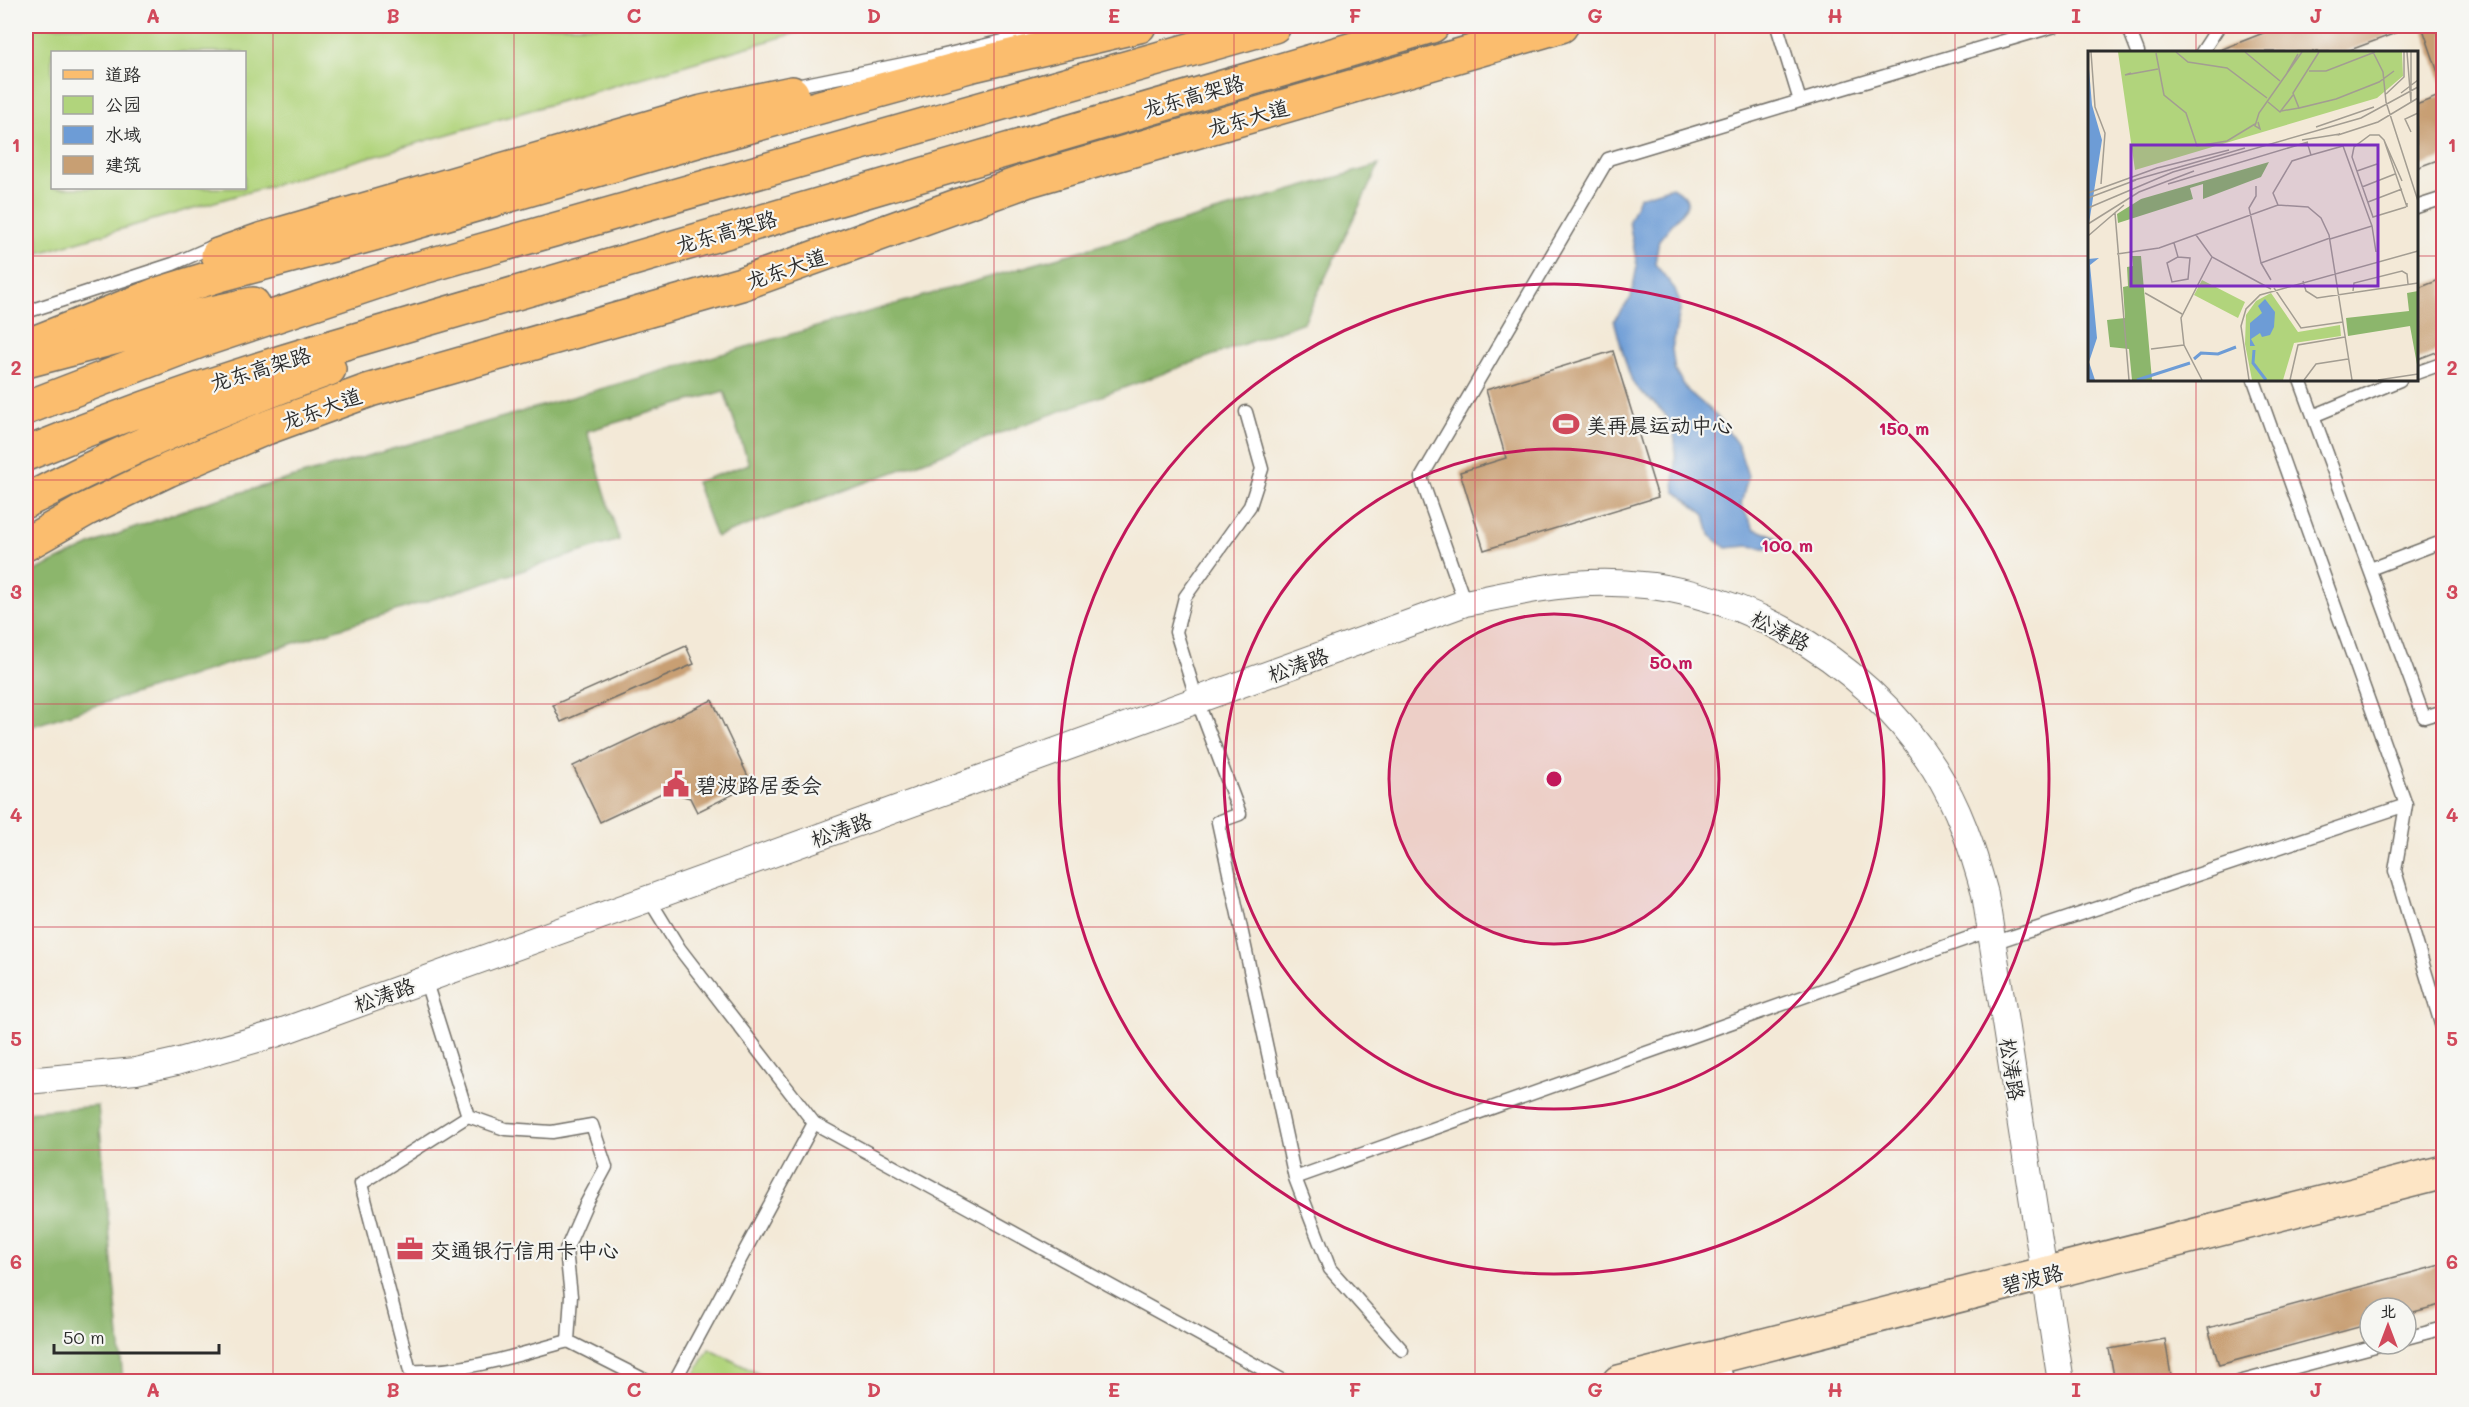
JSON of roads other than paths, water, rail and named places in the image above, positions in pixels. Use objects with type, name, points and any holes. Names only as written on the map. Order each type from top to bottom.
[{"type":"main road","points":[[26,346],[155,295],[223,274],[479,205],[711,136],[969,66],[1139,26]]},
{"type":"main road","name":"龙东高架路","points":[[26,408],[200,341],[417,269],[1274,26]]},
{"type":"main road","name":"龙东高架路","points":[[26,454],[114,418],[215,382],[631,258],[1432,26]]},
{"type":"main road","name":"龙东大道","points":[[26,544],[87,509],[168,470],[266,428],[370,390],[741,284],[1026,181],[1561,26]]},
{"type":"main road","points":[[26,325],[157,281],[263,239],[702,112],[790,93],[969,66]]},
{"type":"main road","points":[[26,501],[152,439],[253,396],[631,258]]},
{"type":"main road","points":[[26,360],[193,317],[417,269]]},
{"type":"street","name":"松涛路","points":[[26,1082],[136,1071],[177,1062],[275,1034],[1465,603],[1528,590],[1591,583],[1651,586],[1709,598],[1769,621],[1819,650],[1862,684],[1902,725],[1934,768],[1956,809],[1973,850],[1992,936],[2061,1382]]},
{"type":"street","name":"碧波路","points":[[1619,1382],[1725,1369],[2045,1275],[2444,1172]]},
{"type":"lane","points":[[284,219],[700,105],[928,59],[1065,26]]},
{"type":"lane","points":[[1777,26],[1800,101]]},
{"type":"lane","points":[[1465,603],[1421,478],[1608,159],[2055,26]]},
{"type":"lane","points":[[2128,26],[2138,51]]},
{"type":"lane","points":[[2203,51],[2220,26]]},
{"type":"lane","points":[[2418,206],[2444,198]]},
{"type":"lane","points":[[26,312],[173,264],[261,226]]},
{"type":"lane","points":[[2418,372],[2444,363]]},
{"type":"lane","points":[[2254,381],[2406,805],[2395,871],[2444,1034]]},
{"type":"lane","points":[[2300,381],[2424,717],[2444,711]]},
{"type":"lane","points":[[2313,416],[2398,381]]},
{"type":"lane","points":[[1246,412],[1262,469],[1250,506],[1185,597],[1176,632],[1197,700],[1240,814],[1218,822],[1295,1178],[1330,1269],[1402,1350]]},
{"type":"lane","points":[[2370,569],[2444,541]]},
{"type":"lane","points":[[1295,1178],[1992,936],[2406,805]]},
{"type":"lane","points":[[649,899],[679,948],[814,1123],[1286,1382]]},
{"type":"lane","points":[[425,979],[468,1116]]},
{"type":"lane","points":[[468,1116],[362,1184],[410,1371],[436,1372],[522,1354],[568,1341],[648,1382]]},
{"type":"lane","points":[[468,1116],[505,1129],[552,1132],[592,1125],[606,1167],[586,1204],[566,1250],[571,1296],[568,1341]]},
{"type":"lane","points":[[674,1382],[814,1123]]},
{"type":"lane","points":[[2418,1335],[2444,1328]]},
{"type":"lane","points":[[2239,1382],[2358,1351]]},
{"type":"water","points":[[1672,187],[1683,194],[1688,201],[1687,206],[1659,240],[1655,264],[1675,289],[1681,306],[1672,349],[1675,371],[1688,391],[1715,414],[1738,445],[1748,476],[1741,505],[1754,529],[1772,535],[1782,543],[1771,549],[1748,546],[1726,548],[1710,535],[1705,515],[1675,491],[1675,438],[1670,423],[1662,411],[1635,386],[1623,355],[1614,320],[1631,298],[1637,266],[1629,221],[1639,197]]},
{"type":"place","name":"美再晨运动中心","points":[[1566,424]]},
{"type":"place","name":"碧波路居委会","points":[[676,784]]},
{"type":"place","name":"交通银行信用卡中心","points":[[410,1249]]}]
